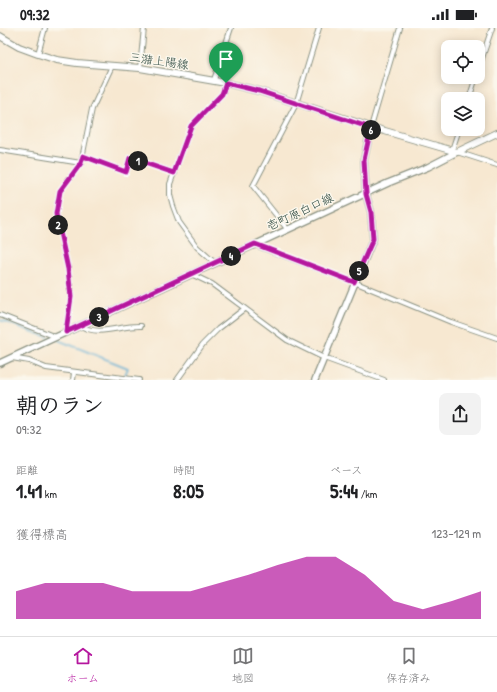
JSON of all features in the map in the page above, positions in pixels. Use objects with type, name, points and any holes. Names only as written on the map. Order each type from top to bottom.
[{"type":"main road","name":"三潴上陽線","points":[[0,36],[19,47],[38,54],[77,63],[140,68],[214,80],[259,91],[371,128],[455,151]]},
{"type":"main road","points":[[315,380],[354,282],[373,239],[371,212],[366,194],[364,160],[371,128]]},
{"type":"main road","points":[[455,151],[497,133]]},
{"type":"main road","name":"壱町原白口線","points":[[1,362],[255,244],[428,167],[455,151]]},
{"type":"street","points":[[38,54],[45,28]]},
{"type":"street","points":[[140,68],[144,28]]},
{"type":"street","points":[[214,80],[231,28]]},
{"type":"street","points":[[288,230],[253,186],[296,104],[319,28]]},
{"type":"street","points":[[371,128],[400,28]]},
{"type":"street","points":[[485,49],[492,28]]},
{"type":"street","points":[[66,332],[71,297],[68,269],[56,214],[60,191],[81,163],[92,109],[112,66]]},
{"type":"street","points":[[215,263],[197,247],[179,222],[170,195],[170,184],[191,126],[222,94],[226,83]]},
{"type":"street","points":[[458,136],[455,151],[497,165]]},
{"type":"street","points":[[0,150],[81,163]]},
{"type":"street","points":[[83,156],[126,172],[130,158],[174,173]]},
{"type":"street","points":[[255,244],[354,282],[451,322],[497,338]]},
{"type":"street","points":[[191,274],[212,284],[287,340],[324,358],[384,380]]},
{"type":"street","points":[[178,380],[203,344],[218,329],[244,309]]},
{"type":"street","points":[[0,315],[56,337]]},
{"type":"street","points":[[81,326],[88,330],[112,330],[131,326],[141,326]]},
{"type":"street","points":[[12,358],[28,361],[46,368],[139,380]]},
{"type":"street","points":[[73,380],[74,372]]},
{"type":"waterway","points":[[0,320],[50,338]]},
{"type":"waterway","points":[[58,340],[128,368],[125,375]]},
{"type":"route","points":[[226,83],[259,91],[371,128],[364,160],[366,194],[371,212],[373,239],[354,282],[255,244],[66,332],[71,297],[68,269],[56,214],[60,191],[64,184],[81,163],[83,156],[126,172],[130,158],[174,173],[191,126],[199,116],[222,94],[226,83]]}]
